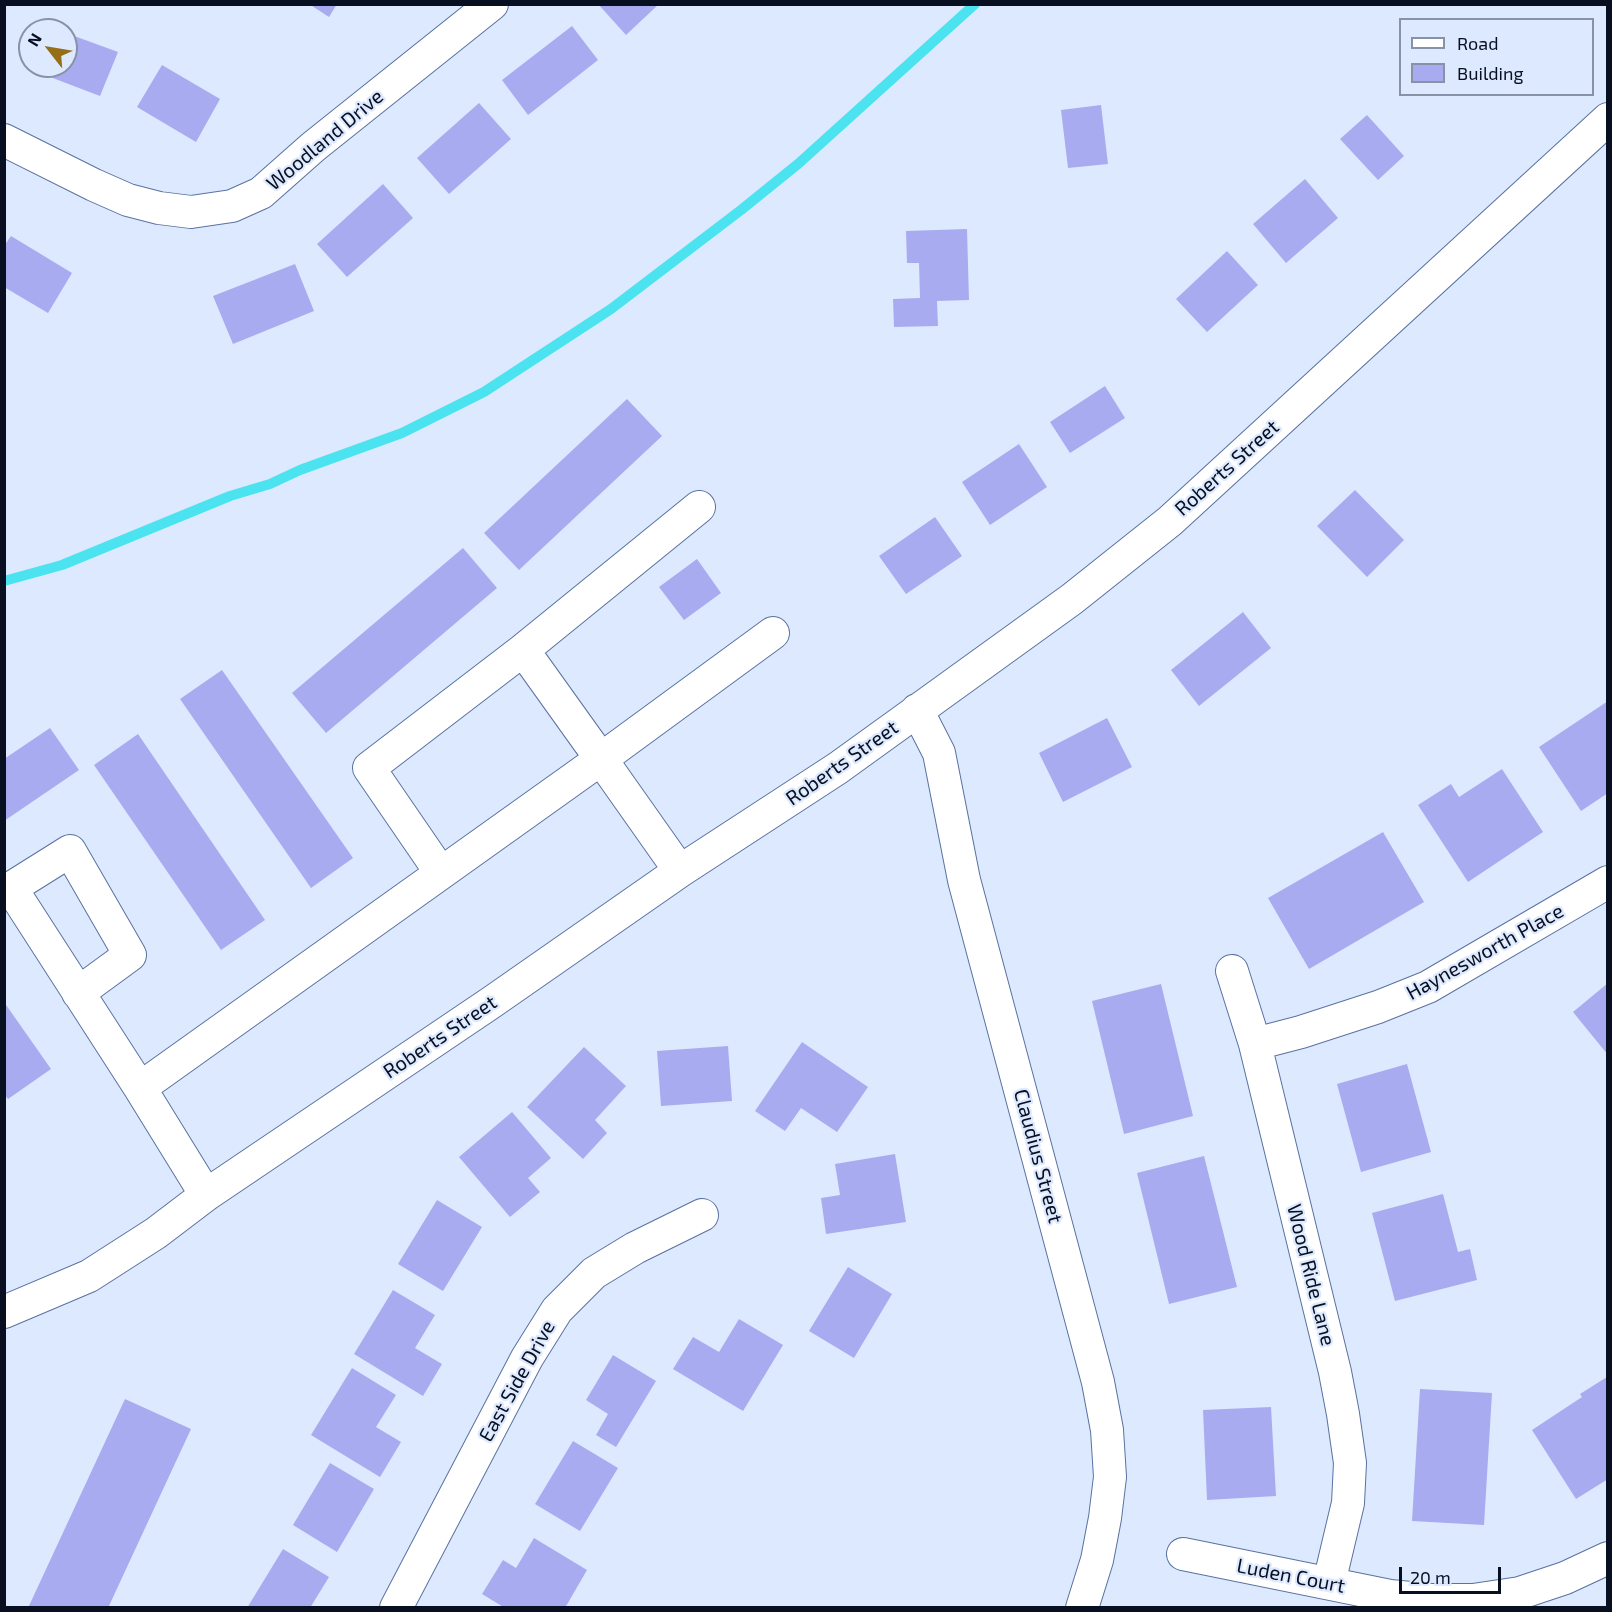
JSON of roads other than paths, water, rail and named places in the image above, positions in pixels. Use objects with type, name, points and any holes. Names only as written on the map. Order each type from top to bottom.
[{"type":"street","name":"Woodland Drive","points":[[4,140],[94,186],[128,200],[159,208],[191,212],[232,206],[261,193],[312,147],[492,4]]},
{"type":"street","name":"Roberts Street","points":[[4,1312],[89,1276],[156,1233],[206,1195],[680,872],[838,768],[1072,599],[1170,521],[1608,119]]},
{"type":"street","points":[[441,873],[369,768],[523,650],[699,507]]},
{"type":"street","points":[[140,1088],[601,759],[773,633]]},
{"type":"street","points":[[523,650],[680,872]]},
{"type":"street","name":"Claudius Street","points":[[917,711],[939,753],[964,880],[1098,1382],[1107,1430],[1110,1477],[1105,1518],[1097,1560],[1082,1608]]},
{"type":"street","name":"Haynesworth Place","points":[[1255,1044],[1378,1007],[1428,987],[1608,882]]},
{"type":"street","name":"Wood Ride Lane","points":[[1232,971],[1255,1044],[1335,1372],[1343,1414],[1350,1462],[1348,1503],[1329,1583]]},
{"type":"street","points":[[78,993],[206,1195]]},
{"type":"street","name":"East Side Drive","points":[[396,1608],[522,1369],[557,1310],[594,1273],[635,1248],[702,1215]]},
{"type":"street","name":"Luden Court","points":[[1184,1554],[1390,1596],[1431,1600],[1473,1600],[1520,1593],[1565,1578],[1608,1558]]},
{"type":"waterway","points":[[4,581],[62,565],[230,496],[270,484],[300,470],[402,433],[484,392],[611,309],[741,210],[798,164],[975,4]]}]
